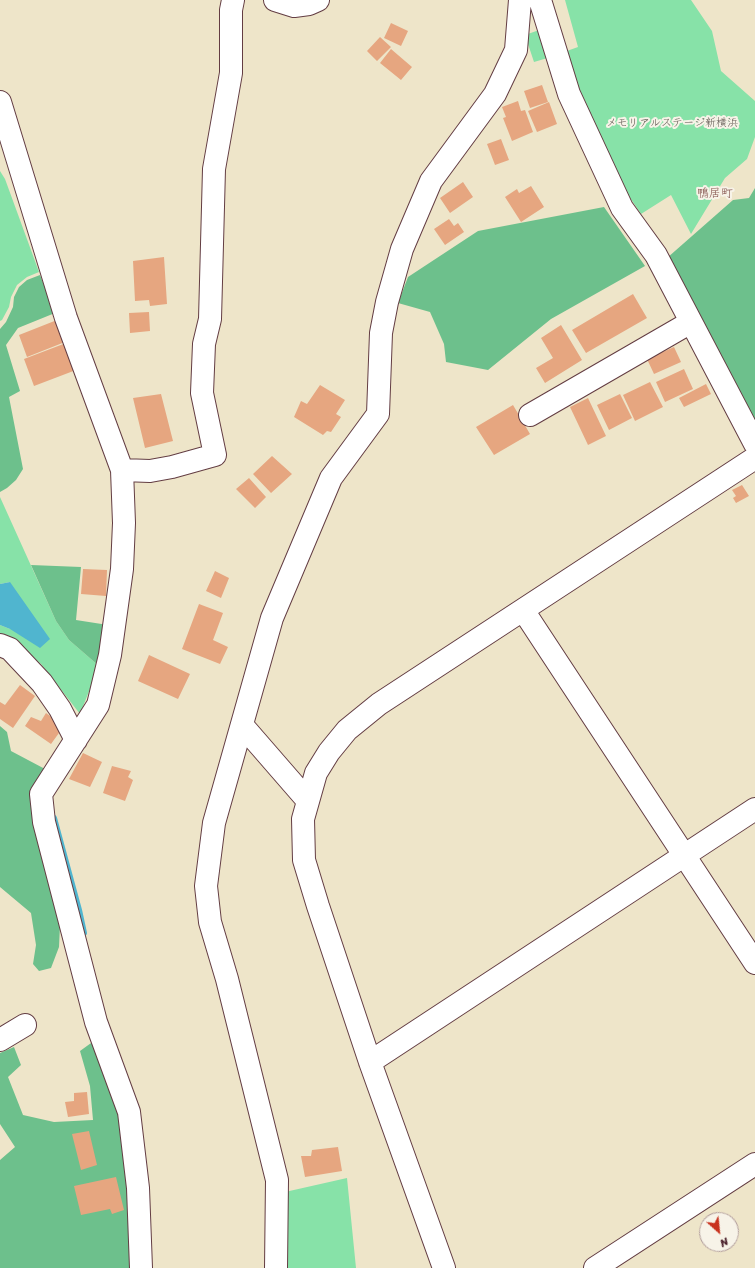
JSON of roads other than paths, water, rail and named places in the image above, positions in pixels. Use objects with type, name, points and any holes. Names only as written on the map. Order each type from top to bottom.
[{"type":"street","points":[[122,470],[150,471],[172,467],[215,455],[202,393],[204,344],[210,319],[214,169],[231,73],[231,10],[233,0]]},
{"type":"street","points":[[275,0],[294,6],[309,4],[318,0]]},
{"type":"street","points":[[276,1268],[277,1180],[227,979],[210,922],[206,886],[214,823],[272,618],[331,478],[378,414],[381,333],[387,302],[402,249],[431,181],[495,94],[516,50],[520,0]]},
{"type":"street","points":[[540,0],[569,94],[589,140],[622,208],[656,255],[755,444]]},
{"type":"street","points":[[0,102],[66,318],[122,470],[124,523],[122,569],[110,655],[98,705],[41,794],[44,822],[96,1022],[129,1112],[138,1188],[141,1268]]},
{"type":"street","points":[[530,415],[691,322]]},
{"type":"street","points":[[444,1268],[370,1062],[304,860],[303,819],[316,773],[329,752],[347,730],[379,704],[755,458]]},
{"type":"street","points":[[523,610],[755,962]]},
{"type":"street","points":[[0,645],[10,649],[42,684],[60,709],[76,740]]},
{"type":"street","points":[[242,725],[308,801]]},
{"type":"street","points":[[370,1062],[755,809]]},
{"type":"street","points":[[0,1040],[25,1025]]},
{"type":"street","points":[[594,1268],[755,1164]]},
{"type":"water","points":[[10,582],[50,639],[40,648],[10,629],[0,625],[0,584]]},
{"type":"waterway","points":[[54,818],[84,933]]},
{"type":"district","name":"鴨居町","points":[[715,194]]},
{"type":"park label","name":"メモリアルステージ新横浜","points":[[672,123]]}]
